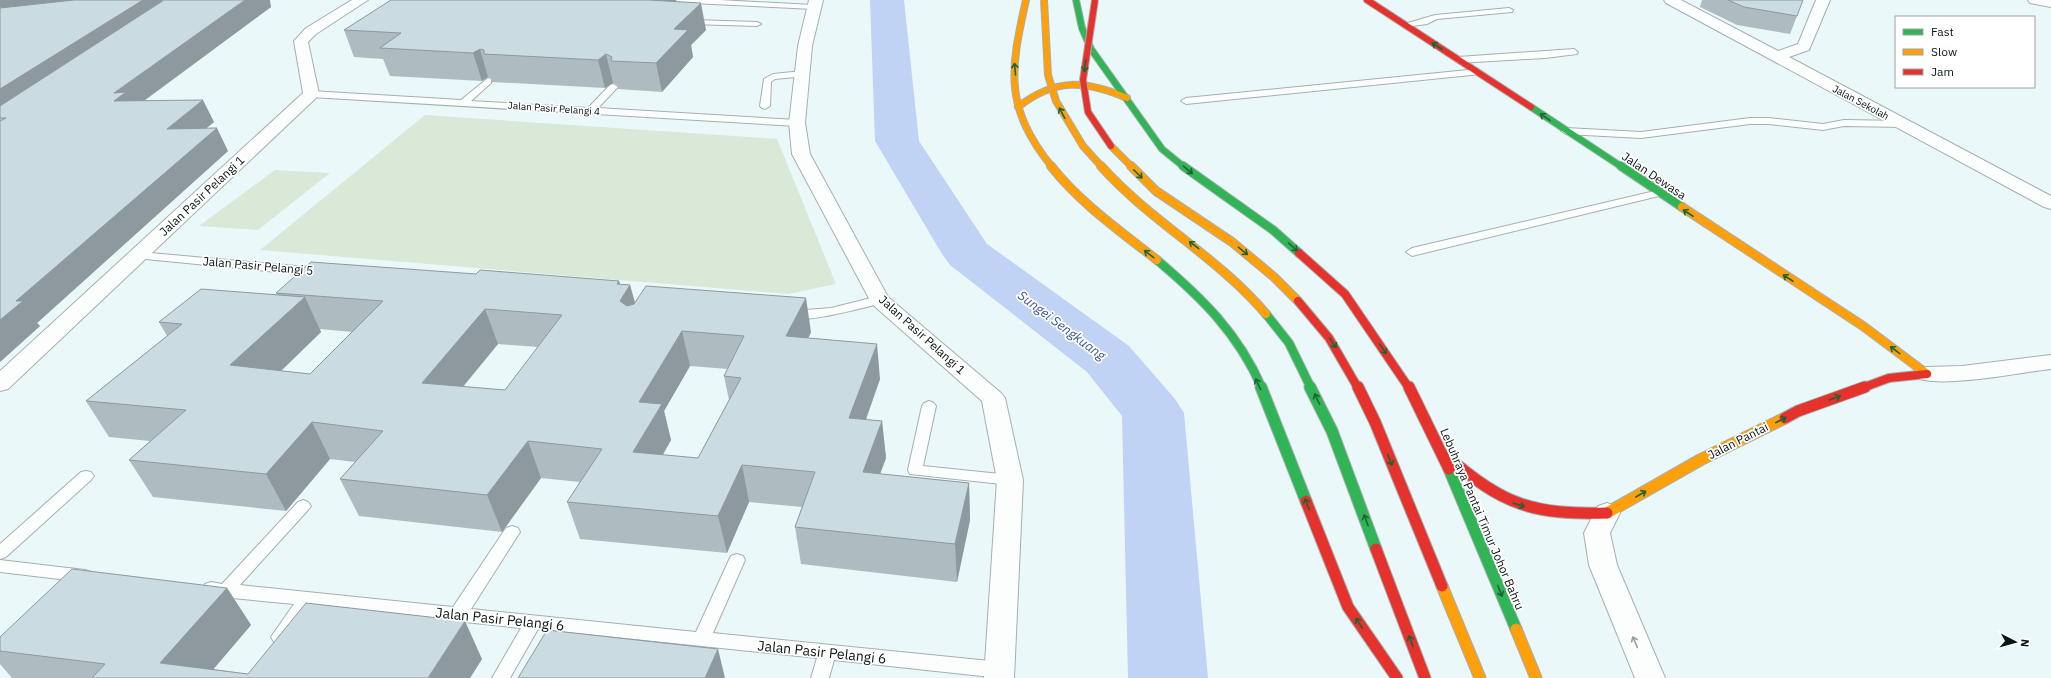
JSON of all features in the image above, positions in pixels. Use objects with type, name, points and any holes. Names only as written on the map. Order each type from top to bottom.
[{"type":"main road","points":[[1026,0],[1014,59],[1018,107],[1032,137],[1053,169],[1097,213],[1183,281],[1224,323],[1246,357],[1262,390],[1348,607],[1397,678]]},
{"type":"main road","points":[[1044,0],[1048,75],[1056,102],[1083,146],[1136,202],[1219,264],[1255,300],[1289,343],[1332,431],[1425,678]]},
{"type":"main road","name":"Lebuhraya Pantai Timur Johor Bahru","points":[[1076,0],[1082,28],[1091,49],[1128,98],[1141,121],[1162,149],[1193,175],[1273,230],[1345,294],[1405,380],[1442,451],[1536,678]]},
{"type":"main road","points":[[1095,0],[1083,80],[1088,112],[1111,146],[1156,191],[1232,242],[1274,276],[1311,314],[1340,353],[1365,398],[1480,678]]},
{"type":"main road","name":"Jalan Dewasa","points":[[1367,0],[1478,72],[1658,193],[1863,326],[1927,374]]},
{"type":"main road","points":[[1018,107],[1034,93],[1048,88],[1066,85],[1102,88],[1128,98]]},
{"type":"main road","name":"Jalan Pantai","points":[[1607,513],[1700,460],[1798,411],[1889,378],[1927,374]]},
{"type":"main road","points":[[1442,451],[1492,494],[1521,506],[1582,515],[1607,513]]},
{"type":"street","points":[[311,94],[301,41],[311,31],[361,0]]},
{"type":"street","name":"Jalan Sekolah","points":[[1671,0],[2051,203]]},
{"type":"street","points":[[1776,57],[1804,47],[1823,0]]},
{"type":"street","points":[[2035,0],[2051,3]]},
{"type":"street","name":"Jalan Pasir Pelangi 1","points":[[814,4],[805,46],[797,123],[801,154],[879,300],[993,398],[1010,480],[999,674]]},
{"type":"street","name":"Jalan Pasir Pelangi 1","points":[[0,384],[311,94]]},
{"type":"street","name":"Jalan Pantai","points":[[1927,374],[1962,373],[2051,362]]},
{"type":"street","points":[[1607,513],[1597,533],[1603,565],[1650,678]]},
{"type":"lane","points":[[671,0],[814,4]]},
{"type":"lane","points":[[703,1],[686,18],[691,22],[757,24]]},
{"type":"lane","points":[[1405,25],[1424,22],[1435,17],[1509,10]]},
{"type":"lane","points":[[1458,60],[1542,56],[1574,52]]},
{"type":"lane","points":[[1186,101],[1478,72]]},
{"type":"lane","points":[[765,106],[767,81],[773,77],[803,74]]},
{"type":"lane","points":[[464,102],[488,81]]},
{"type":"lane","points":[[591,110],[613,86]]},
{"type":"lane","name":"Jalan Pasir Pelangi 4","points":[[311,94],[797,123]]},
{"type":"lane","points":[[1566,131],[1641,135],[1750,120],[1823,127],[1844,123],[1902,124]]},
{"type":"lane","points":[[1412,252],[1658,193]]},
{"type":"lane","name":"Jalan Pasir Pelangi 5","points":[[139,256],[331,273],[316,282]]},
{"type":"lane","points":[[782,314],[831,312],[879,300]]},
{"type":"lane","points":[[929,406],[915,470],[1010,480]]},
{"type":"lane","points":[[0,553],[86,476]]},
{"type":"lane","points":[[225,591],[303,506]]},
{"type":"lane","points":[[458,614],[512,532]]},
{"type":"lane","points":[[701,640],[737,560]]},
{"type":"lane","points":[[0,566],[92,576],[67,591]]},
{"type":"lane","name":"Jalan Pasir Pelangi 6","points":[[194,587],[307,600],[458,614],[827,653],[999,674]]},
{"type":"lane","points":[[271,648],[307,600]]},
{"type":"lane","points":[[501,678],[533,622]]},
{"type":"lane","points":[[820,678],[827,653]]},
{"type":"green space","points":[[425,115],[777,139],[836,284],[789,294],[260,250]]},
{"type":"green space","points":[[275,170],[330,173],[258,230],[199,226]]},
{"type":"building","points":[[74,0],[143,0],[0,89],[0,8]]},
{"type":"building","points":[[164,0],[245,0],[114,93],[126,92],[114,101],[203,100],[167,129],[217,128],[16,301],[23,301],[0,320],[0,121],[6,118],[0,118],[0,106]]},
{"type":"building","points":[[391,0],[648,0],[701,3],[674,29],[688,30],[656,63],[611,61],[612,57],[606,54],[598,60],[484,54],[484,50],[480,49],[473,53],[380,48],[401,33],[344,30]]},
{"type":"building","points":[[1728,0],[1803,0],[1797,16],[1744,7]]},
{"type":"building","points":[[311,262],[476,274],[480,270],[619,281],[617,284],[630,285],[620,301],[627,306],[634,304],[646,286],[806,298],[786,336],[877,344],[849,418],[882,421],[863,472],[969,483],[955,544],[795,527],[815,472],[742,465],[718,516],[567,502],[602,449],[528,441],[487,495],[340,479],[383,431],[312,422],[266,474],[129,460],[186,410],[86,401],[182,324],[159,322],[201,289],[305,297],[230,365],[310,374],[383,301],[276,293]],"holes":[[[485,309],[562,315],[505,390],[422,383]],[[682,331],[744,336],[724,376],[741,378],[698,458],[633,452],[662,404],[639,402]]]},
{"type":"building","points":[[72,569],[227,588],[160,663],[248,674],[306,603],[465,621],[428,678],[92,678],[105,664],[0,651],[0,637]]},
{"type":"building","points":[[547,630],[718,649],[705,678],[518,678]]},
{"type":"waterway","name":"Sungei Sengkuang","points":[[887,0],[897,141],[968,254],[1108,359],[1153,413],[1168,678]]},
{"type":"traffic: fast","points":[[1076,0],[1082,28],[1091,49],[1162,149],[1193,175],[1273,230],[1299,253]]},
{"type":"traffic: fast","points":[[1531,107],[1682,207]]},
{"type":"traffic: fast","points":[[1157,260],[1183,282],[1223,322],[1249,361],[1280,432],[1306,501]]},
{"type":"traffic: fast","points":[[1266,314],[1289,343],[1332,431],[1376,549]]},
{"type":"traffic: fast","points":[[1449,469],[1516,629]]},
{"type":"traffic: slow","points":[[1026,0],[1016,44],[1014,64],[1018,108],[1028,132],[1041,154],[1057,174],[1076,193],[1117,229],[1157,260]]},
{"type":"traffic: slow","points":[[1044,0],[1048,75],[1056,101],[1083,146]]},
{"type":"traffic: slow","points":[[1018,107],[1031,97],[1044,90],[1071,84],[1099,88],[1127,98]]},
{"type":"traffic: slow","points":[[1083,146],[1131,197],[1222,268],[1266,314]]},
{"type":"traffic: slow","points":[[1111,146],[1156,191],[1232,242],[1274,277],[1298,301]]},
{"type":"traffic: slow","points":[[1682,207],[1863,326],[1927,374]]},
{"type":"traffic: slow","points":[[1607,513],[1700,460],[1785,418]]},
{"type":"traffic: slow","points":[[1442,586],[1480,678]]},
{"type":"traffic: slow","points":[[1516,629],[1536,678]]},
{"type":"traffic: jam","points":[[1095,0],[1083,80],[1088,112],[1111,146]]},
{"type":"traffic: jam","points":[[1367,0],[1531,107]]},
{"type":"traffic: jam","points":[[1299,253],[1345,294],[1405,379],[1449,469]]},
{"type":"traffic: jam","points":[[1298,301],[1315,319],[1329,338],[1354,379],[1375,422],[1442,586]]},
{"type":"traffic: jam","points":[[1785,418],[1798,411],[1889,378],[1927,374]]},
{"type":"traffic: jam","points":[[1447,456],[1484,487],[1520,505],[1558,513],[1607,513]]},
{"type":"traffic: jam","points":[[1306,501],[1348,607],[1397,678]]},
{"type":"traffic: jam","points":[[1376,549],[1425,678]]}]
